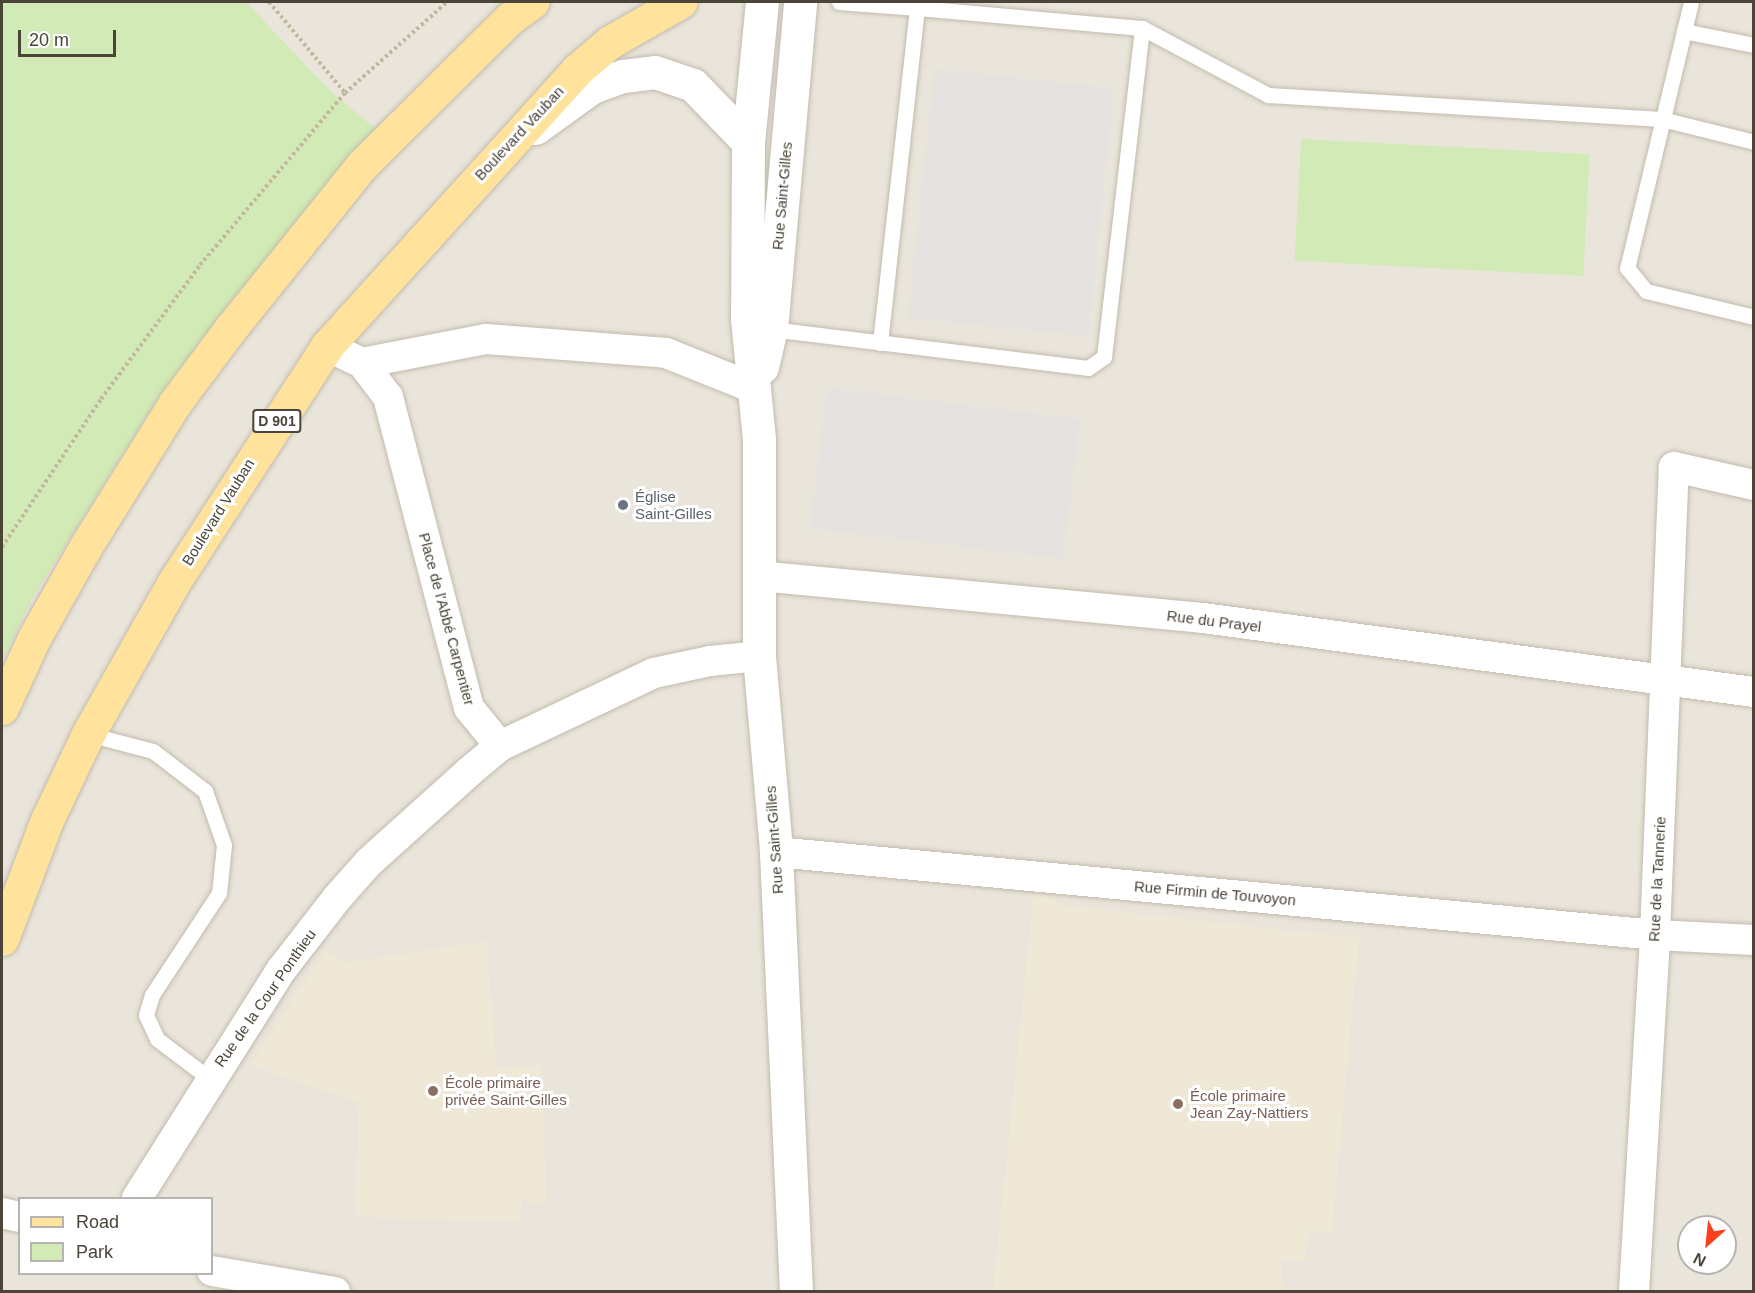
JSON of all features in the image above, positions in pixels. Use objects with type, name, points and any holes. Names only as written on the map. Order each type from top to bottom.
[{"type":"main road","points":[[2,708],[34,638],[86,546],[175,403],[231,328],[362,165],[509,19],[532,2]]},
{"type":"main road","name":"Boulevard Vauban","points":[[2,939],[47,820],[88,734],[180,572],[327,346],[495,158],[602,49],[680,2]]},
{"type":"street","name":"Rue Saint-Gilles","points":[[762,2],[748,142],[747,319],[756,389],[759,656],[776,852],[796,1292]]},
{"type":"street","name":"Rue Saint-Gilles","points":[[756,389],[771,329],[800,2]]},
{"type":"street","points":[[495,158],[592,87],[623,76],[654,72],[693,85],[748,142]]},
{"type":"street","points":[[362,363],[486,339],[666,353],[756,389]]},
{"type":"street","name":"Place de l'Abbé Carpentier","points":[[327,346],[362,363],[388,397],[469,708],[500,746]]},
{"type":"street","name":"Rue de la Tannerie","points":[[1634,1292],[1655,935],[1674,467],[1754,485]]},
{"type":"street","name":"Rue du Prayel","points":[[759,576],[1203,618],[1754,692]]},
{"type":"street","points":[[500,746],[654,673],[710,661],[759,656]]},
{"type":"street","name":"Rue de la Cour Ponthieu","points":[[138,1197],[210,1079],[282,969],[337,898],[369,862],[500,746]]},
{"type":"street","name":"Rue Firmin de Touvoyon","points":[[776,852],[1655,935],[1754,940]]},
{"type":"street","points":[[2,1213],[18,1217]]},
{"type":"street","points":[[213,1272],[335,1292]]},
{"type":"lane","points":[[839,2],[1142,28],[1268,95],[1662,119],[1754,142]]},
{"type":"lane","points":[[1691,2],[1627,268],[1646,291],[1754,317]]},
{"type":"lane","points":[[880,343],[917,8]]},
{"type":"lane","points":[[771,329],[1088,368],[1104,357],[1142,28]]},
{"type":"lane","points":[[1684,31],[1754,45]]},
{"type":"lane","points":[[88,734],[153,751],[205,791],[224,845],[219,894],[152,995],[146,1016],[157,1039],[210,1079]]},
{"type":"path","points":[[269,2],[345,93]]},
{"type":"path","points":[[2,547],[101,399],[200,265],[345,93],[447,2]]},
{"type":"shaded area","points":[[2,2],[1753,2],[1753,1291],[2,1292]]},
{"type":"shaded area","points":[[934,69],[1114,88],[1088,337],[908,318]]},
{"type":"shaded area","points":[[827,388],[1080,419],[1063,559],[810,528]]},
{"type":"shaded area","name":"École primaire Jean Zay-Nattiers","points":[[1034,891],[1065,906],[1359,938],[1332,1232],[1308,1231],[1306,1260],[1282,1259],[1283,1291],[993,1292]]},
{"type":"shaded area","name":"École primaire privée Saint-Gilles","points":[[487,941],[496,1067],[541,1065],[547,1203],[523,1201],[518,1221],[358,1217],[355,1213],[359,1103],[250,1065],[325,950],[345,963]]},
{"type":"green space","points":[[2,2],[246,2],[331,92],[377,130],[165,387],[34,595],[2,661]]},
{"type":"green space","points":[[1301,139],[1590,154],[1583,276],[1295,261]]},
{"type":"place","name":"Église Saint-Gilles","points":[[623,505]]},
{"type":"place","name":"École primaire privée Saint-Gilles","points":[[433,1091]]},
{"type":"place","name":"École primaire Jean Zay-Nattiers","points":[[1178,1104]]}]
